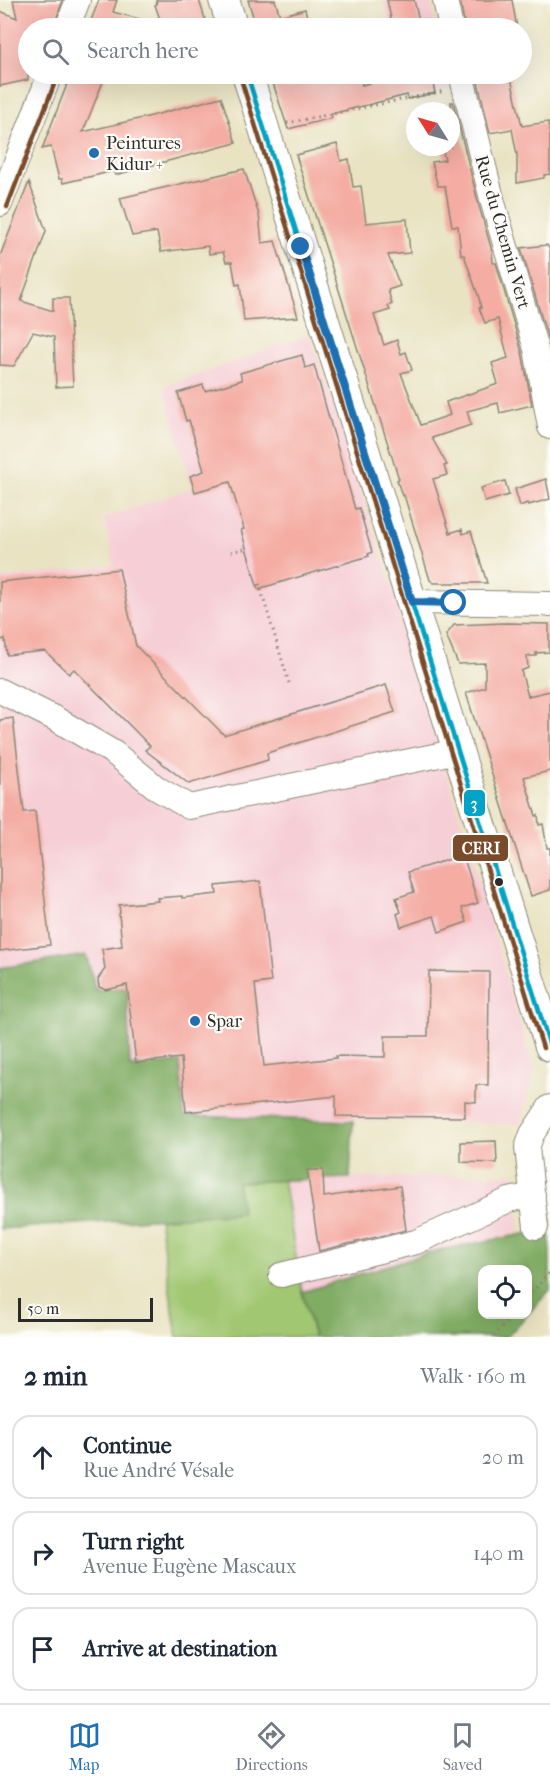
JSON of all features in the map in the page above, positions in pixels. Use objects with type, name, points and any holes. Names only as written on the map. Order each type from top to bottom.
[{"type":"main road","points":[[224,0],[230,18]]},
{"type":"main road","points":[[250,84],[550,1046]]},
{"type":"street","points":[[71,18],[78,0]]},
{"type":"street","points":[[445,0],[449,18]]},
{"type":"street","points":[[0,204],[46,84]]},
{"type":"street","name":"Rue du Chemin Vert","points":[[464,84],[493,204],[547,389],[550,427]]},
{"type":"street","points":[[412,602],[550,604]]},
{"type":"street","points":[[0,692],[56,719],[114,753],[158,789],[189,807],[458,750]]},
{"type":"street","points":[[536,1227],[528,1148],[532,1134],[550,1107]]},
{"type":"street","points":[[281,1275],[416,1242],[509,1200],[533,1196]]},
{"type":"path","points":[[264,128],[446,84]]},
{"type":"path","points":[[231,552],[244,549]]},
{"type":"path","points":[[259,584],[289,683]]},
{"type":"path","points":[[532,1292],[550,1272]]},
{"type":"path","points":[[494,1337],[509,1319]]},
{"type":"shaded area","points":[[383,0],[430,0],[434,18],[388,18]]},
{"type":"shaded area","points":[[349,84],[451,84],[452,88],[355,107]]},
{"type":"shaded area","points":[[310,334],[398,605],[534,1070],[521,1124],[184,1116],[180,1062],[130,1068],[127,988],[96,990],[86,955],[0,968],[0,579],[114,565],[104,518],[192,488],[164,387]]},
{"type":"shaded area","points":[[515,1174],[520,1233],[430,1252],[302,1292],[283,1180]]},
{"type":"green space","points":[[86,955],[96,990],[127,988],[130,1067],[180,1062],[184,1116],[353,1121],[350,1178],[237,1182],[242,1213],[0,1229],[0,968]]},
{"type":"green space","points":[[283,1180],[302,1292],[314,1337],[177,1337],[159,1218],[241,1213],[237,1182]]},
{"type":"green space","points":[[550,1218],[550,1290],[532,1310],[532,1265],[478,1265],[478,1319],[523,1319],[507,1337],[314,1337],[302,1292],[430,1252],[529,1233]]},
{"type":"building","points":[[13,0],[63,0],[57,18],[18,18],[18,82],[0,86],[0,11],[17,18]]},
{"type":"building","points":[[99,0],[117,0],[113,12],[136,18],[92,18]]},
{"type":"building","points":[[156,0],[199,0],[205,18],[160,18],[155,5]]},
{"type":"building","points":[[248,0],[275,0],[280,16],[305,9],[307,18],[253,18]]},
{"type":"building","points":[[387,0],[414,0],[418,18],[391,18]]},
{"type":"building","points":[[460,0],[512,0],[515,18],[463,18]]},
{"type":"building","points":[[67,84],[102,84],[83,132],[221,97],[236,143],[115,175],[114,171],[63,183],[62,179],[59,179],[51,147],[42,149]]},
{"type":"building","points":[[273,84],[433,84],[435,93],[408,99],[407,95],[331,114],[332,118],[288,129]]},
{"type":"building","points":[[478,84],[512,84],[522,126],[548,122],[550,174],[544,175],[544,178],[517,183],[517,155],[512,129],[490,133]]},
{"type":"building","points":[[460,130],[492,251],[493,263],[496,263],[522,352],[532,405],[500,413],[498,403],[467,411],[471,425],[432,438],[447,465],[444,466],[447,475],[433,479],[450,533],[462,529],[463,534],[471,531],[487,583],[434,583],[430,580],[296,155],[337,144],[341,161],[349,159],[353,187],[361,186],[366,223],[407,219],[410,253],[388,255],[400,286],[388,290],[392,304],[388,306],[390,310],[374,315],[384,345],[397,340],[401,354],[406,352],[412,370],[401,373],[421,425],[450,415],[446,402],[498,384],[492,363],[508,358],[498,319],[485,323],[464,255],[461,255],[458,226],[452,226],[445,186],[438,186],[432,162],[445,160],[444,156],[460,156]]},
{"type":"building","points":[[244,169],[259,215],[262,243],[275,241],[298,317],[244,321],[240,284],[236,285],[232,262],[226,262],[223,252],[209,254],[208,246],[161,252],[157,232],[132,236],[120,198]]},
{"type":"building","points":[[29,182],[46,231],[21,301],[53,311],[53,298],[69,298],[73,386],[56,387],[54,337],[33,332],[14,366],[0,365],[0,256]]},
{"type":"building","points":[[547,245],[550,250],[550,346],[521,248]]},
{"type":"building","points":[[302,355],[305,368],[314,365],[355,509],[359,508],[372,552],[368,554],[369,556],[258,589],[230,482],[195,492],[190,476],[204,471],[189,420],[186,421],[178,393],[203,385],[205,391],[242,380],[240,373]]},
{"type":"building","points":[[546,479],[550,499],[520,506],[515,489]]},
{"type":"building","points":[[505,481],[509,495],[485,502],[481,488]]},
{"type":"building","points":[[119,569],[136,646],[224,735],[386,685],[395,712],[267,753],[268,760],[189,784],[145,750],[150,746],[74,669],[69,674],[45,651],[7,655],[5,639],[0,640],[0,582]]},
{"type":"building","points":[[549,624],[549,652],[527,656],[528,668],[521,671],[528,696],[550,691],[550,771],[524,777],[536,816],[538,815],[539,825],[543,824],[547,848],[550,848],[550,890],[531,896],[466,693],[485,687],[485,663],[458,664],[446,635],[454,625]]},
{"type":"building","points":[[13,718],[24,812],[35,811],[50,945],[0,951],[0,720]]},
{"type":"building","points":[[463,855],[478,903],[462,908],[467,922],[439,932],[434,916],[401,927],[397,914],[401,912],[396,898],[414,892],[408,872]]},
{"type":"building","name":"Spar","points":[[260,881],[271,982],[255,984],[264,1066],[336,1058],[336,1056],[385,1057],[385,1036],[428,1036],[429,971],[489,972],[488,1085],[476,1085],[476,1102],[465,1101],[465,1117],[336,1116],[336,1096],[186,1112],[181,1058],[136,1063],[127,985],[106,990],[99,987],[98,979],[105,969],[102,949],[122,946],[119,905],[158,901],[157,898],[217,894],[216,886]]},
{"type":"building","points":[[496,1141],[497,1163],[461,1162],[461,1142]]},
{"type":"building","points":[[307,1170],[323,1170],[324,1197],[400,1186],[406,1230],[319,1251]]},
{"type":"transit line","name":"CERI","points":[[7,207],[54,84]]},
{"type":"transit line","name":"CERI","points":[[242,84],[543,1048]]},
{"type":"transit line","name":"3","points":[[250,84],[550,1046]]},
{"type":"place","name":"Peintures Kidur +","points":[[94,153]]},
{"type":"place","name":"Spar","points":[[195,1021]]},
{"type":"route","points":[[301,247],[412,602],[454,603]]}]
